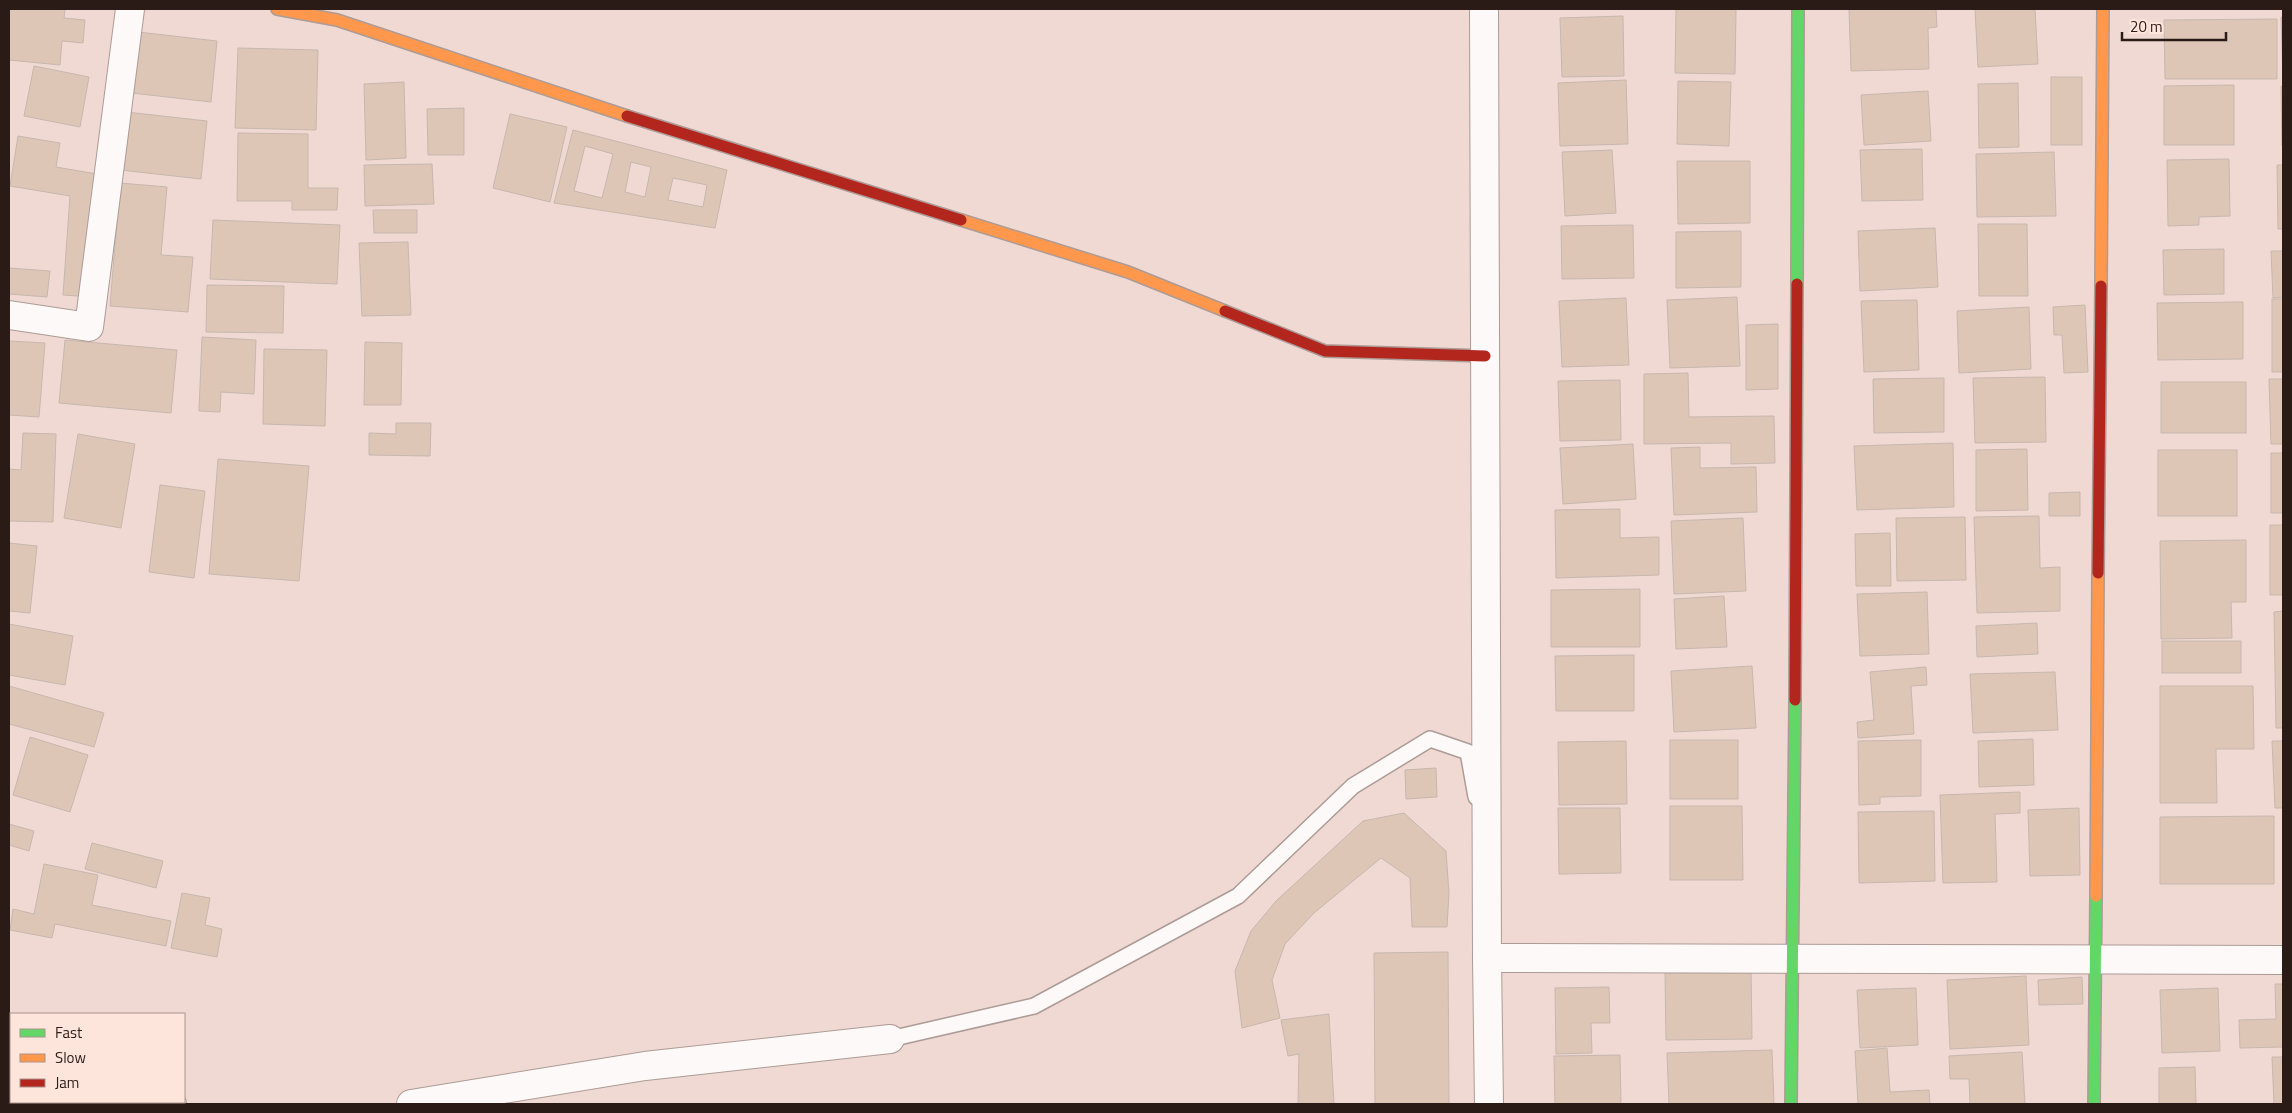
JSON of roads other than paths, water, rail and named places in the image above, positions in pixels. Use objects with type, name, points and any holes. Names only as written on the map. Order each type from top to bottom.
[{"type":"street","points":[[9,315],[89,327],[130,9]]},
{"type":"street","points":[[277,9],[337,20],[729,149],[1128,272],[1325,351],[1485,356]]},
{"type":"street","points":[[1484,9],[1489,1104]]},
{"type":"street","points":[[1791,1104],[1794,959],[1798,9]]},
{"type":"street","points":[[2094,1104],[2103,9]]},
{"type":"street","points":[[1487,958],[2283,960]]},
{"type":"street","points":[[412,1104],[645,1066],[890,1039]]},
{"type":"lane","points":[[890,1039],[1034,1006],[1238,896],[1353,786],[1430,740],[1468,752],[1487,849]]}]
